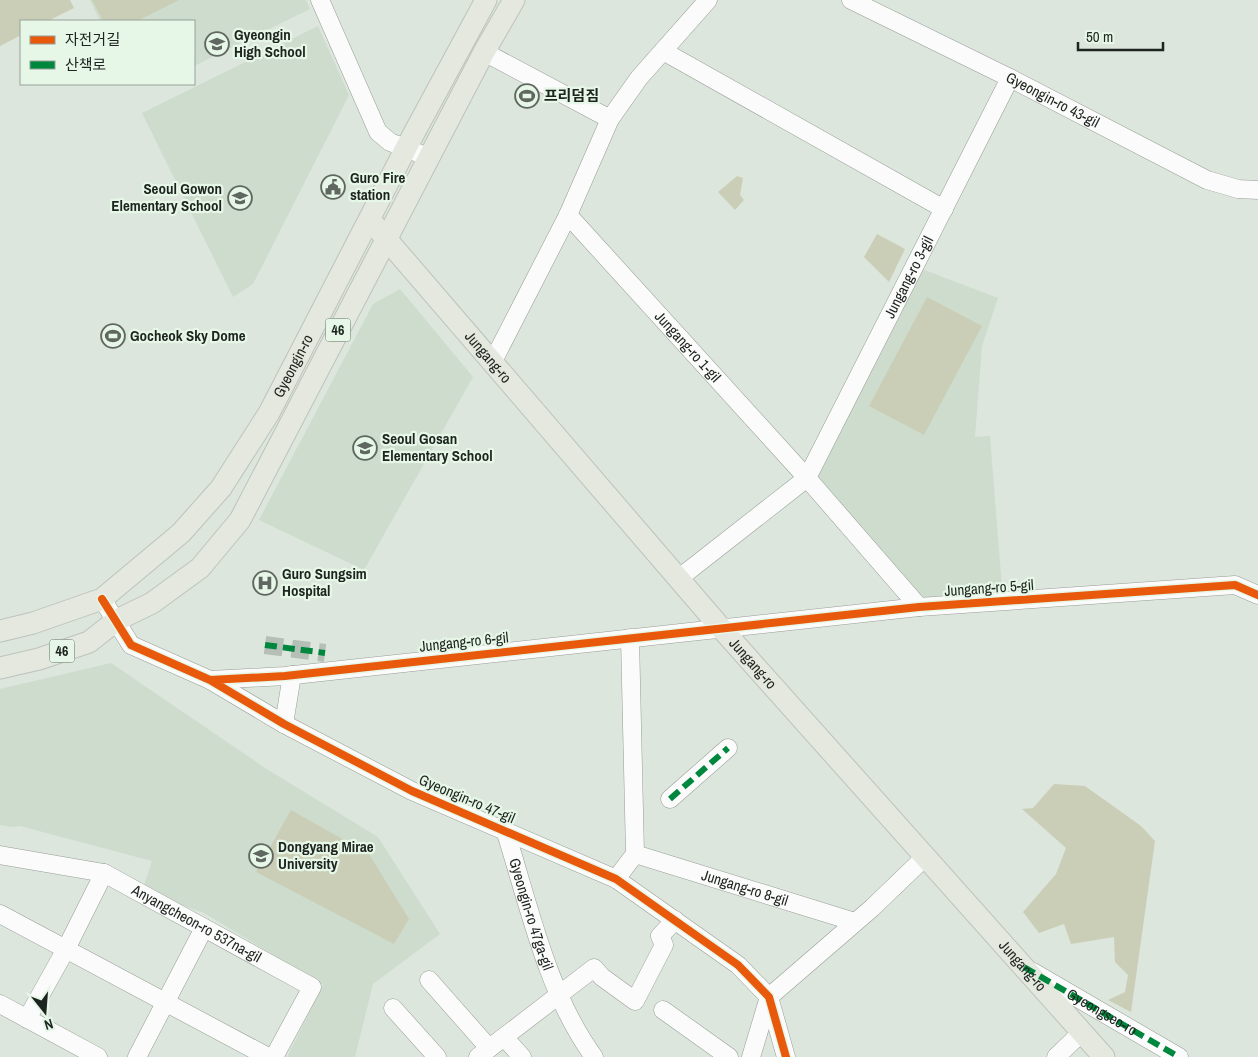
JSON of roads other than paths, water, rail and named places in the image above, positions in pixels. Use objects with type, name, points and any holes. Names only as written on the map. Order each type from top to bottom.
[{"type":"main road","name":"Gyeongin-ro","points":[[0,631],[33,623],[102,599],[181,534],[221,488],[269,413],[406,148],[486,0]]},
{"type":"main road","name":"Gyeongin-ro","points":[[0,668],[88,642],[117,620],[152,603],[200,568],[240,520],[428,157],[514,0]]},
{"type":"main road","name":"Jungang-ro","points":[[370,220],[678,579],[1104,1057]]},
{"type":"street","points":[[320,0],[378,132],[390,142],[428,157]]},
{"type":"street","points":[[492,362],[568,215],[610,119],[639,78],[708,0]]},
{"type":"street","name":"Gyeongin-ro 43-gil","points":[[851,0],[1010,78],[1207,180],[1238,189],[1258,190]]},
{"type":"street","points":[[868,0],[890,20]]},
{"type":"street","points":[[663,51],[944,209]]},
{"type":"street","points":[[484,52],[610,119]]},
{"type":"street","name":"Jungang-ro 3-gil","points":[[678,579],[807,478],[1010,78]]},
{"type":"street","name":"Jungang-ro 1-gil","points":[[568,215],[807,478]]},
{"type":"street","points":[[807,478],[919,606]]},
{"type":"street","name":"Jungang-ro 5-gil","points":[[721,628],[919,606],[1235,585],[1258,594]]},
{"type":"street","name":"Gyeongin-ro 47-gil","points":[[102,599],[131,645],[210,680],[284,724],[412,791],[616,879],[738,965],[769,997],[786,1057]]},
{"type":"street","name":"Jungang-ro 6-gil","points":[[210,680],[292,675],[721,628]]},
{"type":"street","points":[[616,879],[635,854],[630,638]]},
{"type":"street","points":[[284,724],[292,675]]},
{"type":"street","points":[[670,799],[728,748]]},
{"type":"street","name":"Gyeongin-ro 47ga-gil","points":[[505,830],[558,997],[582,1041],[594,1057]]},
{"type":"street","name":"Jungang-ro 8-gil","points":[[635,854],[855,922]]},
{"type":"street","name":"Anyangcheon-ro 537na-gil","points":[[0,855],[104,873],[312,986],[274,1057]]},
{"type":"street","points":[[751,1057],[769,997],[855,922],[925,857]]},
{"type":"street","points":[[27,1018],[66,949],[104,873]]},
{"type":"street","points":[[0,914],[268,1057]]},
{"type":"street","points":[[429,980],[484,1053],[594,968],[636,1001],[664,945],[660,936],[675,920]]},
{"type":"street","points":[[137,1057],[204,928]]},
{"type":"street","name":"Gyeongseo-ro","points":[[1024,967],[1179,1057]]},
{"type":"street","points":[[0,1004],[98,1057]]},
{"type":"street","points":[[393,1008],[437,1057]]},
{"type":"street","points":[[663,1010],[729,1057]]},
{"type":"street","points":[[1056,1057],[1082,1032]]},
{"type":"street","points":[[504,1037],[522,1057]]},
{"type":"tunnel","points":[[265,645],[325,653]]},
{"type":"place","name":"Gyeongin High School","points":[[217,44]]},
{"type":"place","name":"프리덤짐","points":[[527,96]]},
{"type":"place","name":"Guro Fire station","points":[[333,187]]},
{"type":"place","name":"Seoul Gowon Elementary School","points":[[240,198]]},
{"type":"place","name":"Gocheok Sky Dome","points":[[113,336]]},
{"type":"place","name":"Seoul Gosan Elementary School","points":[[365,448]]},
{"type":"place","name":"Guro Sungsim Hospital","points":[[265,583]]},
{"type":"place","name":"Dongyang Mirae University","points":[[261,856]]}]
